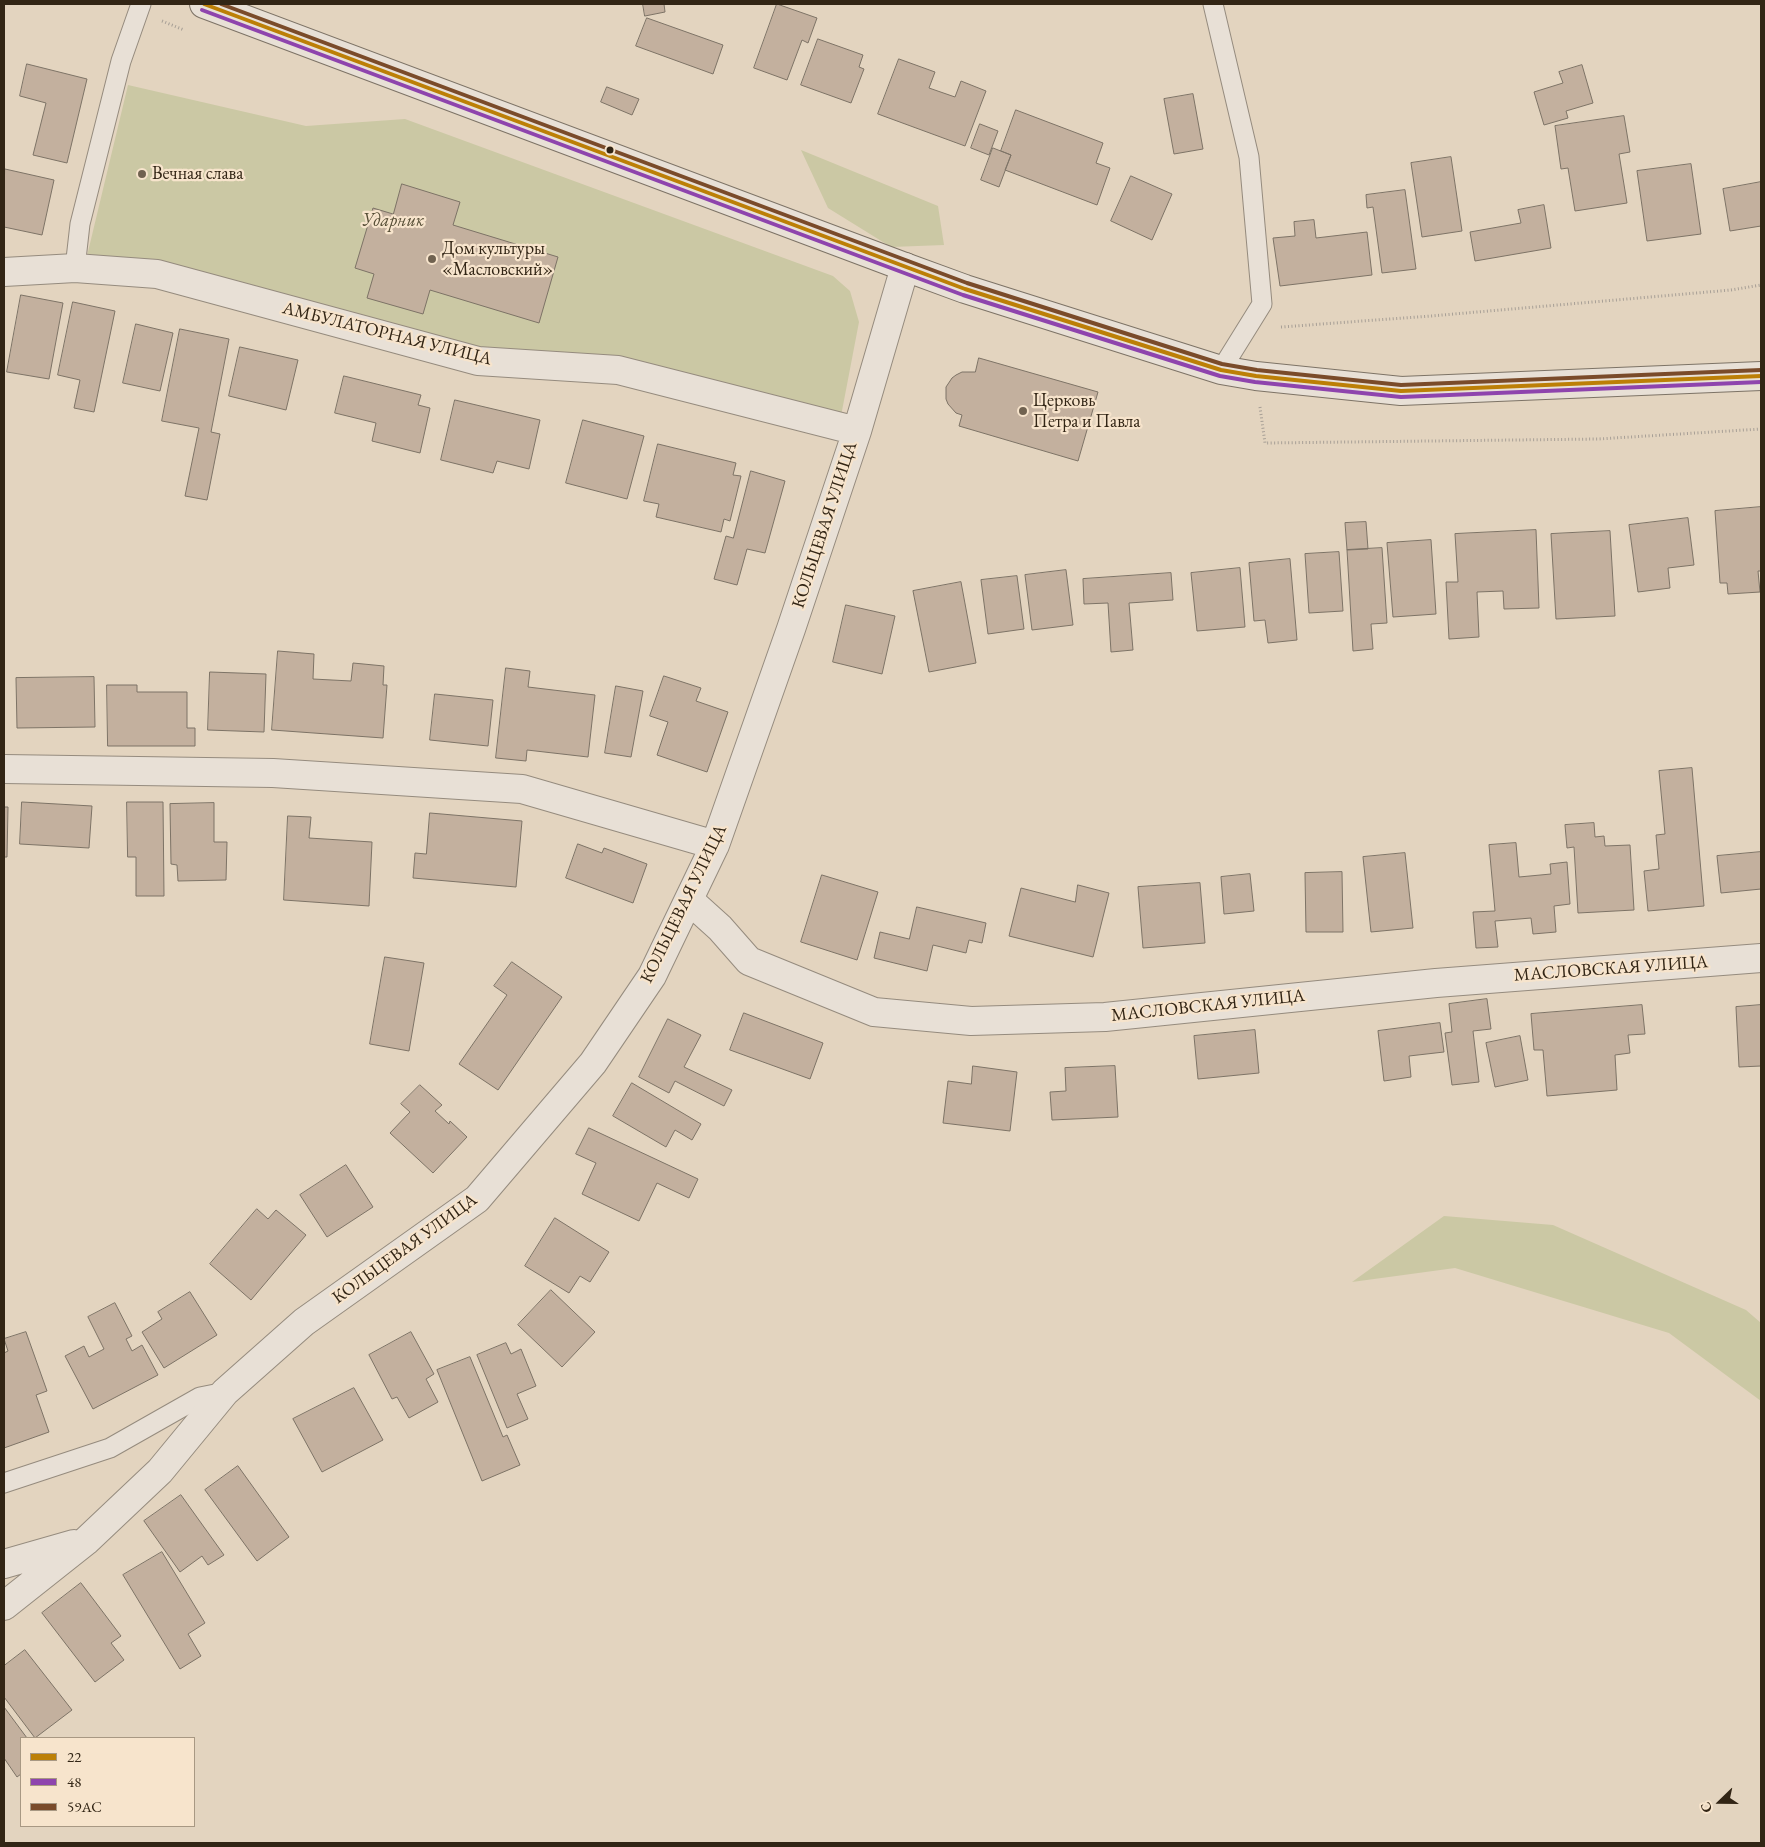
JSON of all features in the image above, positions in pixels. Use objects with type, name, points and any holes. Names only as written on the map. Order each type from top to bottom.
[{"type":"street","points":[[204,4],[965,289],[1221,370],[1256,376],[1401,391],[1761,376]]},
{"type":"street","name":"КОЛЬЦЕВАЯ УЛИЦА","points":[[4,1606],[86,1541],[160,1471],[225,1392],[304,1322],[477,1199],[593,1063],[652,976],[715,846],[791,629],[857,431],[904,267]]},
{"type":"street","name":"АМБУЛАТОРНАЯ УЛИЦА","points":[[4,272],[75,268],[157,274],[478,361],[618,370],[857,431]]},
{"type":"street","points":[[4,769],[273,773],[522,789],[715,846]]},
{"type":"street","name":"МАСЛОВСКАЯ УЛИЦА","points":[[689,900],[720,928],[749,961],[874,1012],[972,1021],[1105,1017],[1436,983],[1761,958]]},
{"type":"street","name":"КОЛЬЦЕВАЯ УЛИЦА","points":[[4,1564],[86,1541]]},
{"type":"lane","points":[[75,268],[82,215],[121,61],[142,4]]},
{"type":"lane","points":[[1213,4],[1248,157],[1262,304],[1221,370]]},
{"type":"lane","points":[[4,1483],[110,1448],[200,1397],[225,1392]]},
{"type":"path","points":[[1279,327],[1731,290],[1761,284]]},
{"type":"path","points":[[1256,376],[1265,443],[1598,439],[1761,429]]},
{"type":"green space","name":"Ударник","points":[[128,85],[306,126],[405,119],[833,276],[850,291],[859,322],[841,416],[486,350],[87,256]]},
{"type":"green space","points":[[801,150],[938,206],[944,245],[891,247],[828,208]]},
{"type":"green space","points":[[1444,1216],[1553,1225],[1746,1310],[1761,1323],[1761,1401],[1669,1333],[1455,1268],[1352,1282]]},
{"type":"building","points":[[643,4],[664,4],[665,12],[645,16]]},
{"type":"building","points":[[777,4],[817,18],[808,43],[802,40],[787,80],[754,68]]},
{"type":"building","points":[[647,18],[723,45],[713,74],[636,46]]},
{"type":"building","points":[[818,39],[863,55],[859,67],[864,69],[851,103],[801,85]]},
{"type":"building","points":[[899,59],[935,72],[929,88],[955,97],[961,81],[986,91],[965,146],[878,114]]},
{"type":"building","points":[[27,64],[87,79],[67,163],[33,155],[46,103],[20,96]]},
{"type":"building","points":[[1582,65],[1593,103],[1566,111],[1568,118],[1544,125],[1534,92],[1563,83],[1559,72]]},
{"type":"building","points":[[607,87],[639,99],[632,115],[601,102]]},
{"type":"building","points":[[1193,94],[1203,149],[1174,154],[1164,99]]},
{"type":"building","points":[[1016,110],[1103,143],[1096,163],[1110,168],[1097,205],[1005,170],[1011,155],[1001,151]]},
{"type":"building","points":[[1624,116],[1630,152],[1619,154],[1627,203],[1575,211],[1568,168],[1561,169],[1555,126]]},
{"type":"building","points":[[980,124],[998,131],[989,155],[971,148]]},
{"type":"building","points":[[993,148],[1011,155],[999,187],[981,180]]},
{"type":"building","points":[[1451,157],[1462,231],[1422,237],[1411,163]]},
{"type":"building","points":[[1691,164],[1701,234],[1647,241],[1637,171]]},
{"type":"building","points":[[5,169],[54,180],[42,235],[4,227]]},
{"type":"building","points":[[1131,176],[1172,194],[1152,240],[1111,221]]},
{"type":"building","points":[[1761,182],[1761,226],[1730,231],[1723,189]]},
{"type":"building","points":[[402,184],[460,202],[453,225],[558,257],[539,323],[430,290],[423,314],[367,298],[374,274],[355,268],[373,208],[393,214]]},
{"type":"building","points":[[1405,190],[1416,269],[1382,273],[1373,207],[1367,208],[1366,195]]},
{"type":"building","points":[[1544,205],[1551,248],[1475,261],[1470,232],[1521,223],[1518,210]]},
{"type":"building","points":[[1314,220],[1316,238],[1367,232],[1372,275],[1280,286],[1273,238],[1295,236],[1294,222]]},
{"type":"building","points":[[21,295],[63,303],[49,379],[7,372]]},
{"type":"building","points":[[73,302],[115,311],[94,412],[74,408],[80,380],[58,375]]},
{"type":"building","points":[[136,324],[173,333],[160,391],[123,383]]},
{"type":"building","points":[[180,329],[229,339],[211,432],[220,434],[207,500],[185,496],[199,428],[162,421]]},
{"type":"building","points":[[240,347],[298,360],[286,410],[229,396]]},
{"type":"building","name":"Церковь Петра и Павла","points":[[979,358],[1098,392],[1078,461],[959,426],[962,415],[956,413],[948,404],[946,387],[956,375],[962,372],[975,372]]},
{"type":"building","points":[[344,376],[421,395],[418,405],[430,408],[420,453],[372,441],[376,423],[335,413]]},
{"type":"building","points":[[455,400],[540,420],[529,469],[497,461],[493,473],[441,460]]},
{"type":"building","points":[[583,420],[644,436],[627,499],[566,483]]},
{"type":"building","points":[[658,444],[736,463],[733,475],[741,476],[730,521],[724,519],[721,532],[656,517],[659,504],[644,501]]},
{"type":"building","points":[[751,471],[785,481],[765,553],[747,549],[737,585],[714,579],[726,536],[733,538]]},
{"type":"building","points":[[1761,507],[1761,571],[1758,571],[1760,592],[1728,594],[1727,583],[1720,583],[1715,511]]},
{"type":"building","points":[[1688,518],[1694,565],[1668,568],[1670,588],[1638,592],[1629,525]]},
{"type":"building","points":[[1366,522],[1368,549],[1347,550],[1345,523]]},
{"type":"building","points":[[1536,530],[1539,608],[1504,609],[1503,591],[1477,592],[1479,637],[1449,639],[1446,582],[1458,582],[1455,534]]},
{"type":"building","points":[[1610,531],[1615,616],[1556,619],[1551,534]]},
{"type":"building","points":[[1431,540],[1436,614],[1393,617],[1387,543]]},
{"type":"building","points":[[1382,548],[1387,623],[1371,624],[1373,649],[1353,651],[1347,550]]},
{"type":"building","points":[[1339,552],[1343,611],[1309,613],[1305,554]]},
{"type":"building","points":[[1290,559],[1297,640],[1268,643],[1265,620],[1254,621],[1249,563]]},
{"type":"building","points":[[1240,568],[1245,627],[1197,631],[1191,573]]},
{"type":"building","points":[[1066,570],[1073,625],[1032,630],[1025,575]]},
{"type":"building","points":[[1171,573],[1173,600],[1129,603],[1133,650],[1111,652],[1108,603],[1084,604],[1083,579]]},
{"type":"building","points":[[1017,576],[1024,629],[988,634],[981,580]]},
{"type":"building","points":[[961,582],[976,663],[929,672],[913,591]]},
{"type":"building","points":[[846,605],[895,616],[882,674],[833,662]]},
{"type":"building","points":[[278,651],[314,654],[313,679],[351,681],[353,663],[384,666],[383,685],[387,685],[383,738],[272,730]]},
{"type":"building","points":[[506,668],[530,671],[528,687],[595,695],[588,757],[527,750],[526,761],[496,758]]},
{"type":"building","points":[[210,672],[266,674],[264,732],[208,730]]},
{"type":"building","points":[[664,676],[701,688],[696,701],[728,712],[707,772],[657,755],[668,722],[650,716]]},
{"type":"building","points":[[94,677],[95,727],[17,728],[16,678]]},
{"type":"building","points":[[107,685],[137,685],[137,692],[187,692],[187,728],[195,728],[195,746],[108,746]]},
{"type":"building","points":[[616,686],[643,691],[631,757],[605,753]]},
{"type":"building","points":[[435,694],[493,700],[488,746],[430,740]]},
{"type":"building","points":[[1692,768],[1704,906],[1648,911],[1644,871],[1659,869],[1656,835],[1665,834],[1659,771]]},
{"type":"building","points":[[22,802],[92,806],[89,848],[20,844]]},
{"type":"building","points":[[127,802],[163,802],[164,896],[136,896],[136,857],[128,857]]},
{"type":"building","points":[[214,803],[214,842],[227,842],[226,880],[178,881],[177,865],[171,864],[170,804]]},
{"type":"building","points":[[4,807],[8,807],[7,857],[4,857]]},
{"type":"building","points":[[430,813],[522,821],[516,887],[413,878],[415,853],[426,854]]},
{"type":"building","points":[[288,816],[311,817],[309,838],[372,842],[369,906],[284,900]]},
{"type":"building","points":[[1594,823],[1595,837],[1604,836],[1605,846],[1630,845],[1634,910],[1578,913],[1574,847],[1567,848],[1565,825]]},
{"type":"building","points":[[1516,843],[1519,877],[1551,874],[1550,864],[1567,862],[1570,904],[1554,906],[1556,932],[1533,934],[1531,918],[1495,921],[1498,947],[1476,948],[1473,912],[1495,911],[1489,845]]},
{"type":"building","points":[[578,844],[602,853],[604,848],[647,864],[633,903],[566,878]]},
{"type":"building","points":[[1761,852],[1761,889],[1721,893],[1717,856]]},
{"type":"building","points":[[1405,853],[1413,928],[1371,932],[1363,857]]},
{"type":"building","points":[[1342,872],[1343,932],[1306,932],[1305,873]]},
{"type":"building","points":[[1250,874],[1254,911],[1224,914],[1221,877]]},
{"type":"building","points":[[822,875],[878,892],[857,960],[801,942]]},
{"type":"building","points":[[1200,883],[1205,943],[1143,948],[1138,887]]},
{"type":"building","points":[[1078,885],[1109,893],[1093,957],[1009,936],[1021,888],[1075,902]]},
{"type":"building","points":[[917,907],[986,923],[982,943],[969,940],[966,953],[933,945],[927,971],[874,958],[880,932],[909,939]]},
{"type":"building","points":[[385,957],[424,963],[409,1051],[370,1044]]},
{"type":"building","points":[[512,962],[562,997],[498,1090],[459,1064],[507,995],[494,986]]},
{"type":"building","points":[[1487,999],[1491,1029],[1473,1031],[1479,1082],[1452,1085],[1445,1033],[1452,1032],[1449,1004]]},
{"type":"building","points":[[1642,1005],[1645,1034],[1628,1035],[1630,1053],[1615,1055],[1617,1090],[1547,1096],[1543,1050],[1534,1050],[1531,1014]]},
{"type":"building","points":[[1761,1005],[1761,1066],[1739,1067],[1736,1007]]},
{"type":"building","points":[[744,1013],[823,1043],[810,1079],[730,1050]]},
{"type":"building","points":[[668,1019],[701,1035],[684,1067],[732,1090],[724,1106],[675,1081],[669,1093],[639,1077]]},
{"type":"building","points":[[1440,1023],[1444,1052],[1409,1056],[1411,1077],[1384,1081],[1378,1031]]},
{"type":"building","points":[[1255,1030],[1259,1073],[1198,1079],[1194,1036]]},
{"type":"building","points":[[1520,1036],[1528,1080],[1495,1087],[1486,1043]]},
{"type":"building","points":[[973,1066],[1017,1072],[1010,1131],[943,1123],[948,1081],[971,1084]]},
{"type":"building","points":[[1115,1066],[1118,1117],[1052,1120],[1050,1092],[1066,1091],[1065,1068]]},
{"type":"building","points":[[632,1083],[701,1124],[692,1140],[675,1130],[666,1147],[613,1116]]},
{"type":"building","points":[[420,1085],[442,1105],[435,1111],[449,1124],[450,1121],[467,1137],[433,1173],[390,1133],[410,1112],[401,1104]]},
{"type":"building","points":[[589,1128],[698,1179],[689,1198],[657,1183],[639,1221],[582,1194],[596,1163],[576,1154]]},
{"type":"building","points":[[346,1165],[373,1207],[327,1237],[300,1195]]},
{"type":"building","points":[[257,1209],[268,1219],[276,1210],[306,1235],[251,1300],[210,1264]]},
{"type":"building","points":[[555,1218],[609,1252],[590,1282],[580,1276],[569,1293],[525,1266]]},
{"type":"building","points":[[551,1290],[595,1332],[562,1367],[518,1325]]},
{"type":"building","points":[[190,1292],[217,1335],[164,1368],[142,1332],[162,1319],[158,1312]]},
{"type":"building","points":[[115,1303],[132,1336],[126,1339],[132,1351],[142,1345],[158,1375],[93,1409],[65,1356],[84,1346],[89,1357],[104,1349],[88,1317]]},
{"type":"building","points":[[26,1332],[47,1391],[36,1395],[49,1432],[4,1448],[4,1353],[8,1351],[4,1339]]},
{"type":"building","points":[[411,1332],[434,1374],[426,1379],[438,1402],[409,1418],[397,1397],[392,1399],[369,1355]]},
{"type":"building","points":[[506,1343],[511,1354],[521,1349],[536,1386],[517,1394],[528,1419],[507,1428],[477,1355]]},
{"type":"building","points":[[470,1357],[503,1437],[507,1435],[520,1465],[482,1481],[437,1370]]},
{"type":"building","points":[[354,1388],[383,1440],[322,1472],[293,1419]]},
{"type":"building","points":[[238,1466],[289,1537],[257,1561],[205,1490]]},
{"type":"building","points":[[181,1495],[224,1555],[208,1565],[202,1556],[180,1572],[144,1521]]},
{"type":"building","points":[[162,1552],[205,1623],[188,1634],[201,1656],[180,1669],[123,1575]]},
{"type":"building","points":[[81,1583],[121,1636],[111,1643],[124,1660],[95,1682],[42,1613]]},
{"type":"building","points":[[25,1650],[72,1710],[34,1737],[4,1697],[4,1666]]},
{"type":"building","points":[[4,1707],[26,1737],[20,1737],[20,1775],[17,1777],[4,1758]]},
{"type":"transit line","name":"22","points":[[204,4],[965,289],[1221,370],[1256,376],[1401,391],[1761,376]]},
{"type":"transit line","name":"59АС","points":[[221,4],[967,283],[1222,364],[1257,370],[1401,385],[1761,370]]},
{"type":"transit line","name":"48","points":[[202,10],[963,295],[1220,376],[1255,382],[1401,397],[1761,382]]},
{"type":"place","name":"Вечная слава","points":[[142,174]]},
{"type":"place","name":"Дом культуры «Масловский»","points":[[432,259]]},
{"type":"place","name":"Церковь Петра и Павла","points":[[1023,411]]}]
